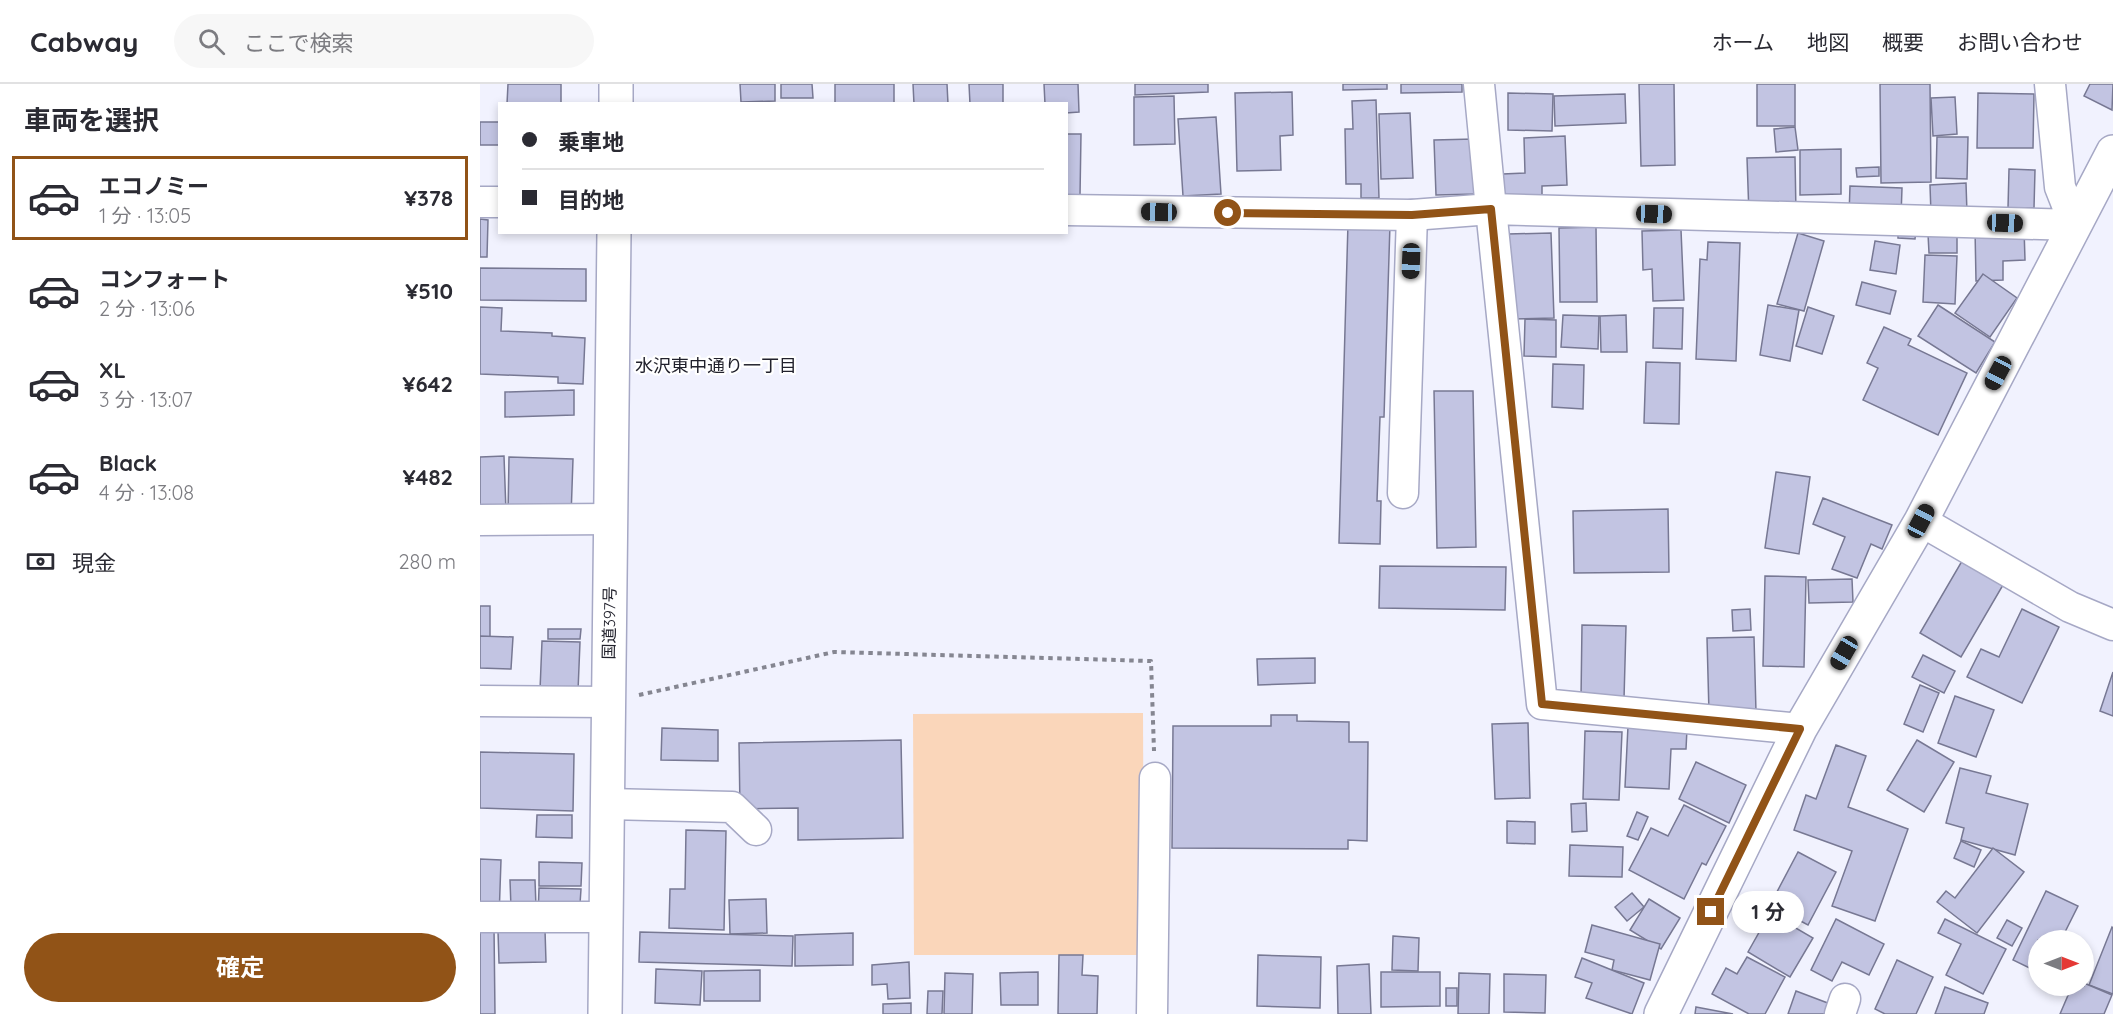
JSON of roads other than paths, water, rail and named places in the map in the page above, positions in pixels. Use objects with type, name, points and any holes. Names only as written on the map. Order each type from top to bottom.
[{"type":"main road","points":[[616,84],[616,102]]},
{"type":"main road","points":[[1661,1014],[1800,729],[1921,521],[2113,152]]},
{"type":"main road","name":"国道397号","points":[[605,1014],[614,234]]},
{"type":"street","points":[[1479,84],[1542,704],[1800,729]]},
{"type":"street","points":[[1068,210],[1412,215],[1491,209],[2075,225],[2060,187],[2050,84]]},
{"type":"street","points":[[480,202],[498,202]]},
{"type":"street","points":[[1403,493],[1412,215]]},
{"type":"street","points":[[480,520],[610,519]]},
{"type":"street","points":[[1921,521],[2070,607],[2113,625]]},
{"type":"street","points":[[480,700],[609,702]]},
{"type":"street","points":[[1152,1014],[1155,778]]},
{"type":"street","points":[[608,804],[732,807],[756,830]]},
{"type":"street","points":[[480,917],[606,918]]},
{"type":"district","name":"水沢東中通り一丁目","points":[[716,365]]}]
